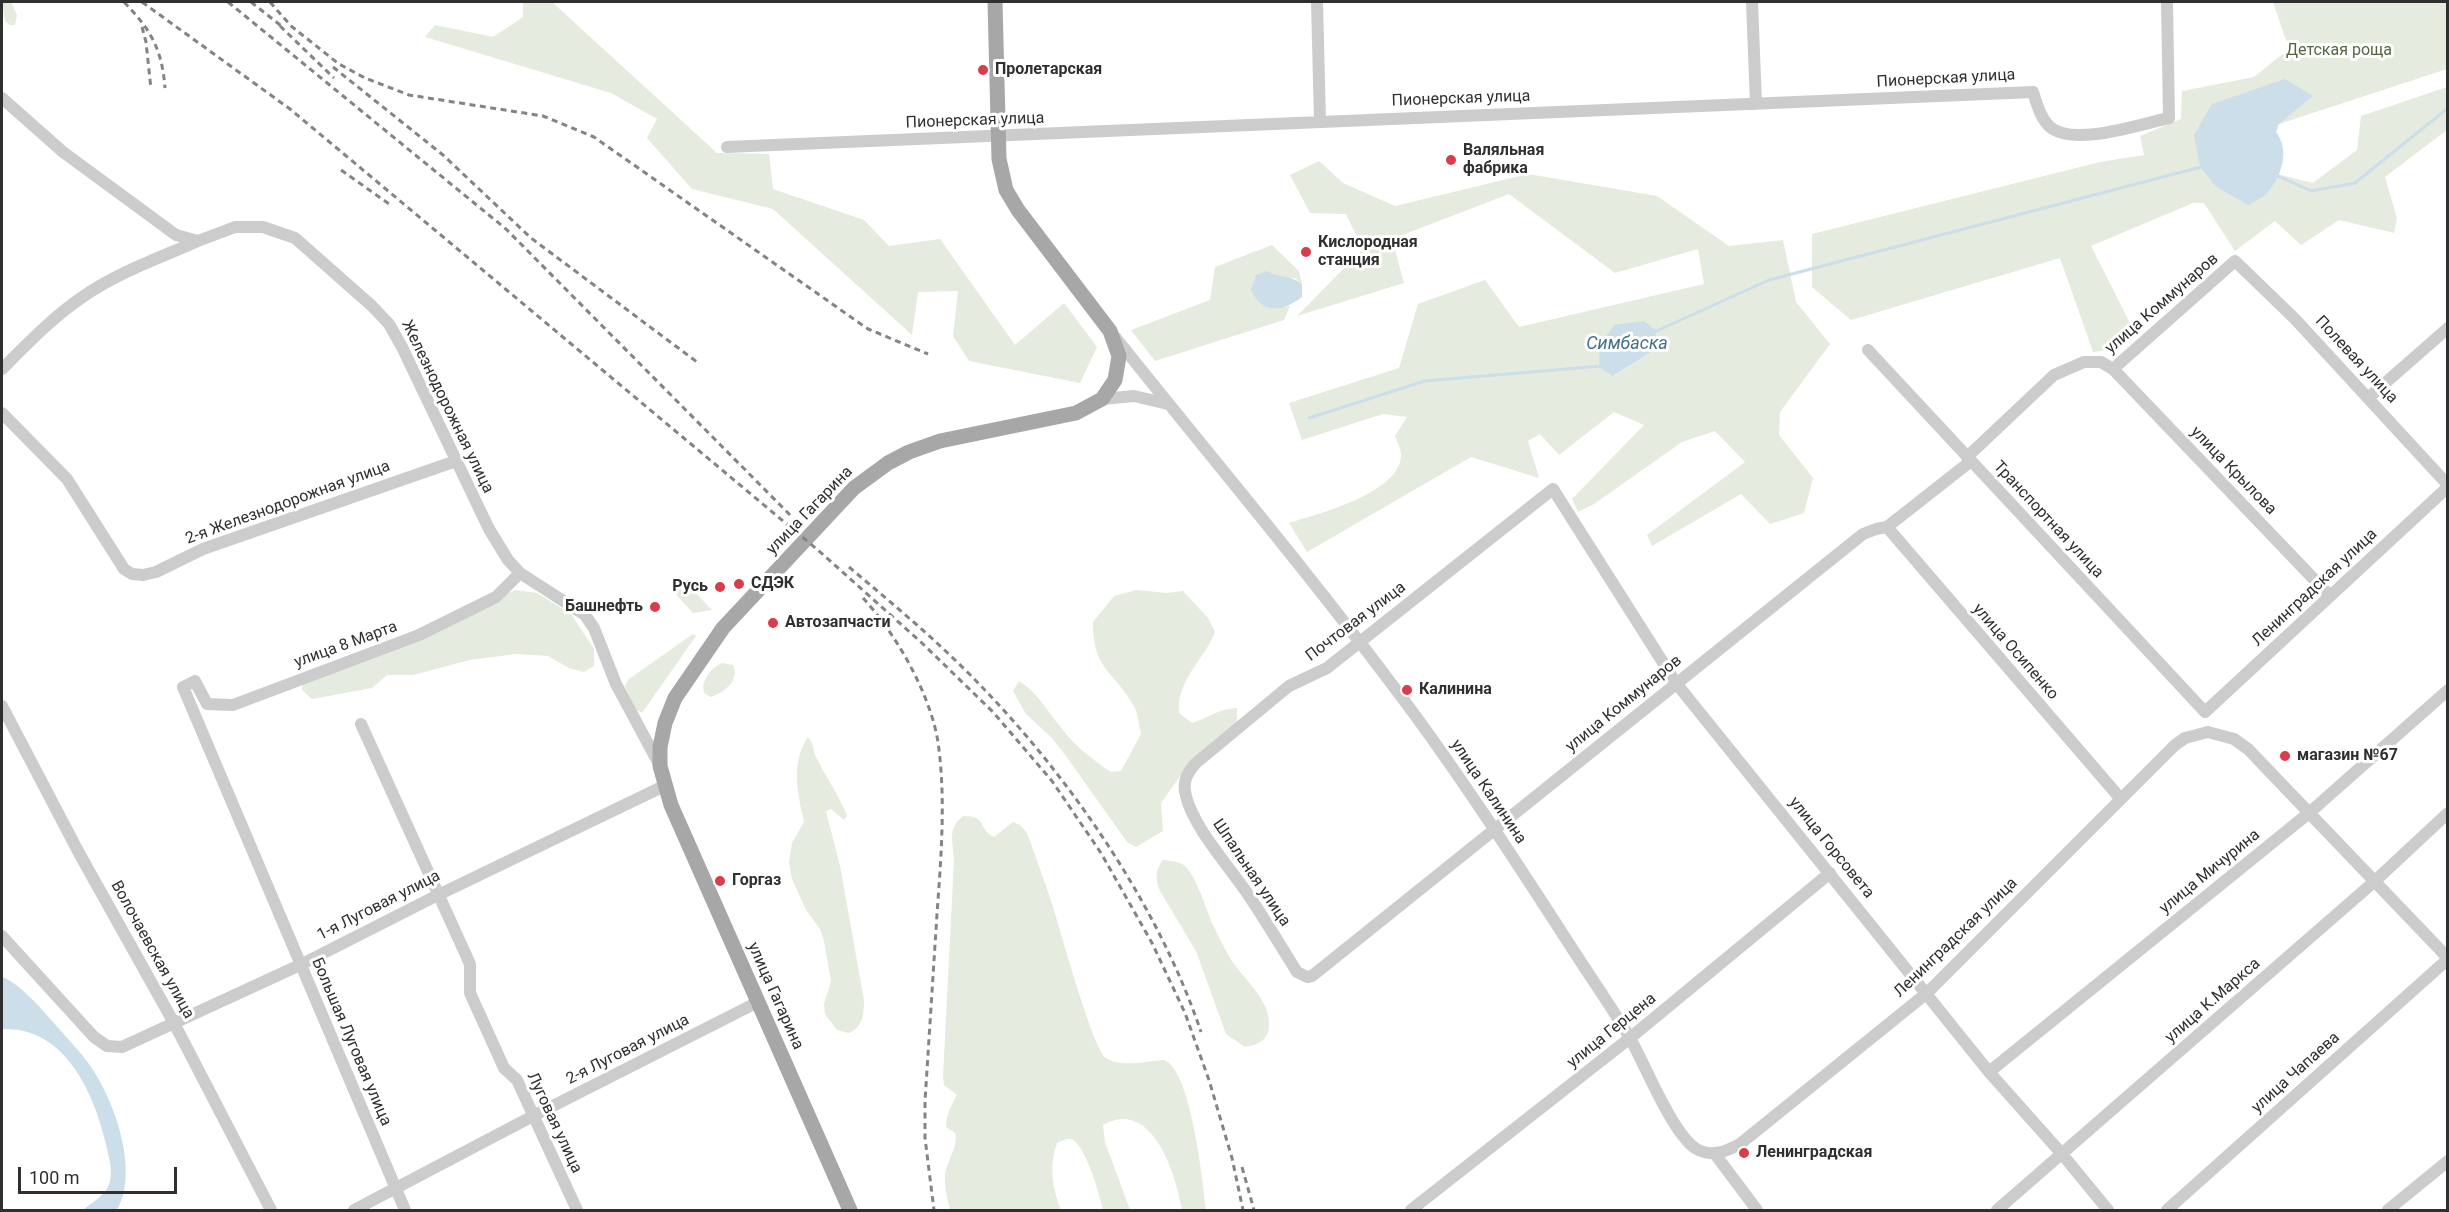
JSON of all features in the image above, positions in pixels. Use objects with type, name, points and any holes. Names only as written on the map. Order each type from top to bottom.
[{"type":"main road","points":[[994,2],[997,137],[1001,175],[1006,190],[1018,210],[1110,331],[1117,345],[1119,368],[1115,380],[1102,399]]},
{"type":"main road","name":"улица Гагарина","points":[[850,1210],[664,786],[660,766],[660,747],[665,723],[675,698],[717,637],[854,488],[888,463],[930,444],[1076,413],[1102,399]]},
{"type":"street","points":[[1317,2],[1320,122]]},
{"type":"street","points":[[1752,2],[1756,104]]},
{"type":"street","name":"Пионерская улица","points":[[727,147],[2033,92],[2039,111],[2050,127],[2070,136],[2091,135],[2169,118],[2167,2]]},
{"type":"street","points":[[2,98],[63,152],[176,235],[198,241]]},
{"type":"street","name":"Железнодорожная улица","points":[[2,369],[53,318],[83,296],[198,241],[235,226],[263,227],[295,238],[372,306],[388,324],[402,347],[489,529],[508,560],[520,573],[585,615],[590,621],[616,684],[660,766]]},
{"type":"street","name":"улица Коммунаров","points":[[1302,976],[1312,976],[1863,534],[1887,527],[1969,459],[2054,375],[2084,362],[2101,362],[2112,369],[2235,261]]},
{"type":"street","name":"Полевая улица","points":[[2235,261],[2295,318],[2448,486]]},
{"type":"street","points":[[2368,398],[2448,328]]},
{"type":"street","name":"улица Калинина","points":[[1110,331],[1360,642],[1411,709],[1495,830],[1630,1038],[1677,1127],[1696,1149],[1715,1154],[1757,1210]]},
{"type":"street","name":"Транспортная улица","points":[[1868,351],[2205,712]]},
{"type":"street","name":"улица Крылова","points":[[2112,369],[2330,596]]},
{"type":"street","points":[[1102,399],[1134,396],[1168,404]]},
{"type":"street","name":"2-я Железнодорожная улица","points":[[2,413],[67,479],[124,569],[132,574],[143,575],[156,572],[203,549],[456,461]]},
{"type":"street","name":"Ленинградская улица","points":[[2205,712],[2448,486]]},
{"type":"street","name":"Почтовая улица","points":[[1184,783],[1187,773],[1196,763],[1289,686],[1327,668],[1553,489]]},
{"type":"street","name":"улица Горсовета","points":[[1553,489],[1676,683],[1989,1072],[2108,1210]]},
{"type":"street","name":"улица Осипенко","points":[[1887,527],[2120,798]]},
{"type":"street","name":"улица 8 Марта","points":[[183,687],[195,681],[207,704],[233,705],[419,635],[496,597],[520,573]]},
{"type":"street","name":"Большая Луговая улица","points":[[183,687],[405,1210]]},
{"type":"street","name":"улица Мичурина","points":[[1989,1072],[2309,813],[2448,690]]},
{"type":"street","name":"Волочаевская улица","points":[[2,706],[79,853],[174,1023],[271,1210]]},
{"type":"street","points":[[2205,712],[2208,732],[2234,739],[2248,749],[2448,959]]},
{"type":"street","name":"Луговая улица","points":[[361,724],[470,964],[470,993],[504,1068],[517,1080],[577,1210]]},
{"type":"street","name":"Ленинградская улица","points":[[1715,1154],[1740,1144],[1927,993],[2120,798],[2175,746],[2186,738],[2208,732]]},
{"type":"street","name":"Шпальная улица","points":[[1184,783],[1185,795],[1194,816],[1302,976]]},
{"type":"street","name":"1-я Луговая улица","points":[[2,936],[94,1037],[106,1046],[122,1047],[300,965],[438,895],[664,786]]},
{"type":"street","name":"улица К.Маркса","points":[[1997,1210],[2375,881],[2448,813]]},
{"type":"street","name":"улица Герцена","points":[[1411,1210],[1630,1038],[1830,873]]},
{"type":"street","name":"улица Чапаева","points":[[2166,1210],[2448,959]]},
{"type":"street","name":"2-я Луговая улица","points":[[354,1210],[758,1002]]},
{"type":"street","points":[[2388,1210],[2448,1161]]},
{"type":"green space","points":[[2,2],[11,2],[17,15],[15,25],[9,25],[5,21]]},
{"type":"green space","points":[[523,2],[552,2],[717,153],[769,154],[773,189],[864,220],[889,246],[940,239],[1015,345],[1064,303],[1097,347],[1080,383],[969,361],[953,336],[958,291],[918,292],[912,335],[773,209],[692,189],[647,138],[657,119],[611,93],[425,37],[435,25],[493,37],[523,17]]},
{"type":"green space","name":"Детская роща","points":[[2273,2],[2447,2],[2447,69],[2279,124],[2312,96],[2195,135],[2200,167],[2215,186],[2268,193],[2277,174],[2313,183],[2357,150],[2361,116],[2447,87],[2447,130],[2385,177],[2397,218],[2394,233],[2339,220],[2301,245],[2275,221],[2235,251],[2204,203],[2193,203],[2091,246],[2134,331],[2117,349],[2093,352],[2060,258],[1851,320],[1812,287],[1812,234],[2100,162],[2144,155],[2140,136],[2181,119],[2182,91],[2254,77],[2289,49]]},
{"type":"green space","points":[[1319,161],[1343,183],[1395,206],[1528,174],[1657,196],[1729,246],[1783,240],[1796,302],[1830,344],[1780,412],[1779,435],[1813,478],[1804,513],[1770,524],[1741,494],[1652,546],[1647,535],[1745,462],[1715,431],[1682,442],[1594,504],[1578,512],[1572,499],[1644,425],[1614,412],[1559,455],[1540,434],[1528,441],[1539,478],[1471,457],[1307,552],[1289,523],[1357,499],[1375,490],[1389,479],[1398,467],[1401,453],[1395,436],[1407,417],[1383,414],[1302,440],[1289,403],[1399,368],[1418,304],[1485,280],[1519,327],[1704,284],[1698,249],[1615,273],[1509,194],[1392,239],[1404,283],[1297,316],[1363,249],[1346,214],[1310,213],[1290,175]],"holes":[[[1655,330],[1658,348],[1614,376]]]},
{"type":"green space","points":[[1272,245],[1299,271],[1302,284],[1295,278],[1277,277],[1268,308],[1290,306],[1284,320],[1155,361],[1131,330],[1210,300],[1215,267]]},
{"type":"green space","points":[[677,581],[683,587],[689,586],[712,610],[693,613],[672,590],[671,585]]},
{"type":"green space","points":[[516,590],[537,593],[571,614],[594,649],[594,666],[584,672],[569,668],[548,656],[516,654],[470,660],[413,675],[387,675],[372,688],[312,699],[302,690],[304,676]]},
{"type":"green space","points":[[1136,590],[1167,593],[1183,591],[1208,618],[1215,632],[1186,680],[1179,701],[1179,713],[1192,723],[1218,712],[1237,708],[1237,725],[1185,769],[1161,803],[1163,831],[1136,847],[1127,842],[1050,736],[1026,714],[1013,691],[1019,681],[1026,686],[1078,747],[1111,772],[1121,771],[1141,734],[1139,723],[1134,706],[1100,660],[1096,651],[1093,622],[1114,596]]},
{"type":"green space","points":[[693,634],[696,636],[642,713],[634,708],[625,686],[629,679]]},
{"type":"green space","points":[[722,663],[733,665],[735,670],[733,680],[726,689],[711,697],[704,693],[705,679],[714,668]]},
{"type":"green space","points":[[808,737],[847,815],[844,820],[831,809],[826,811],[840,866],[864,1000],[860,1024],[849,1033],[837,1030],[825,1014],[824,1004],[831,981],[824,941],[820,929],[806,910],[792,879],[789,862],[792,843],[804,822],[797,768],[802,747]]},
{"type":"green space","points":[[963,816],[976,818],[994,837],[1013,822],[1020,825],[1027,833],[1053,907],[1085,1013],[1100,1050],[1106,1058],[1119,1063],[1164,1060],[1173,1068],[1182,1083],[1194,1128],[1206,1210],[1182,1210],[1174,1178],[1159,1144],[1148,1130],[1135,1121],[1120,1119],[1103,1125],[1105,1142],[1130,1210],[1103,1210],[1086,1160],[1076,1143],[1069,1139],[1057,1143],[1052,1168],[1055,1194],[1061,1210],[950,1210],[945,1176],[956,1138],[955,1133],[946,1127],[946,1123],[957,1095],[944,1085],[943,1077],[954,860],[952,836],[955,826]]},
{"type":"green space","points":[[1163,860],[1180,863],[1189,871],[1230,958],[1261,998],[1268,1016],[1269,1030],[1265,1038],[1258,1043],[1245,1047],[1226,1034],[1196,951],[1160,891],[1157,875]]},
{"type":"water","points":[[2285,79],[2313,96],[2279,124],[2276,132],[2283,146],[2281,170],[2267,193],[2248,205],[2215,186],[2200,167],[2194,135],[2212,104]]},
{"type":"water","points":[[1267,271],[1294,279],[1302,284],[1302,297],[1280,308],[1261,304],[1251,290],[1256,275]]},
{"type":"water","name":"Симбаска","points":[[1644,321],[1655,330],[1658,348],[1613,376],[1599,367],[1600,346],[1614,325]]},
{"type":"water","points":[[2,977],[29,996],[42,1010],[89,1064],[107,1096],[115,1115],[125,1155],[126,1175],[123,1194],[117,1210],[83,1210],[105,1192],[111,1178],[110,1161],[101,1124],[84,1084],[73,1066],[59,1050],[43,1038],[24,1031],[2,1029]]},
{"type":"waterway","points":[[2274,174],[2311,191],[2355,183],[2448,108]]},
{"type":"waterway","points":[[1652,333],[1769,280],[2201,167]]},
{"type":"waterway","points":[[1309,418],[1425,381],[1601,366]]},
{"type":"railway","points":[[124,2],[154,41],[161,62],[165,88]]},
{"type":"railway","points":[[142,2],[290,109],[819,551],[923,644],[993,712],[1052,781],[1101,853],[1152,943],[1185,1013],[1209,1080],[1232,1158],[1243,1210]]},
{"type":"railway","points":[[228,2],[506,229],[799,524]]},
{"type":"railway","points":[[251,2],[284,28]]},
{"type":"railway","points":[[270,2],[291,26],[339,64],[365,78],[409,95],[543,116],[594,137],[868,329],[928,354]]},
{"type":"railway","points":[[280,26],[334,78]]},
{"type":"railway","points":[[142,27],[146,42],[151,89]]},
{"type":"railway","points":[[333,67],[443,155],[531,238],[697,362]]},
{"type":"railway","points":[[341,170],[392,206]]},
{"type":"railway","points":[[849,567],[933,639],[981,686],[1048,762],[1080,804],[1137,892],[1162,938],[1201,1032]]},
{"type":"railway","points":[[863,598],[888,629],[910,665],[928,704],[938,742],[942,785],[942,828],[925,1101],[925,1138],[934,1210]]},
{"type":"railway","points":[[1242,1167],[1254,1210]]},
{"type":"place","name":"Пролетарская","points":[[983,70]]},
{"type":"place","name":"Валяльная фабрика","points":[[1451,160]]},
{"type":"place","name":"Кислородная станция","points":[[1306,252]]},
{"type":"place","name":"СДЭК","points":[[739,584]]},
{"type":"place","name":"Русь","points":[[720,587]]},
{"type":"place","name":"Башнефть","points":[[655,607]]},
{"type":"place","name":"Автозапчасти","points":[[773,623]]},
{"type":"place","name":"Калинина","points":[[1407,690]]},
{"type":"place","name":"магазин №67","points":[[2285,756]]},
{"type":"place","name":"Горгаз","points":[[720,881]]},
{"type":"place","name":"Ленинградская","points":[[1744,1153]]}]
